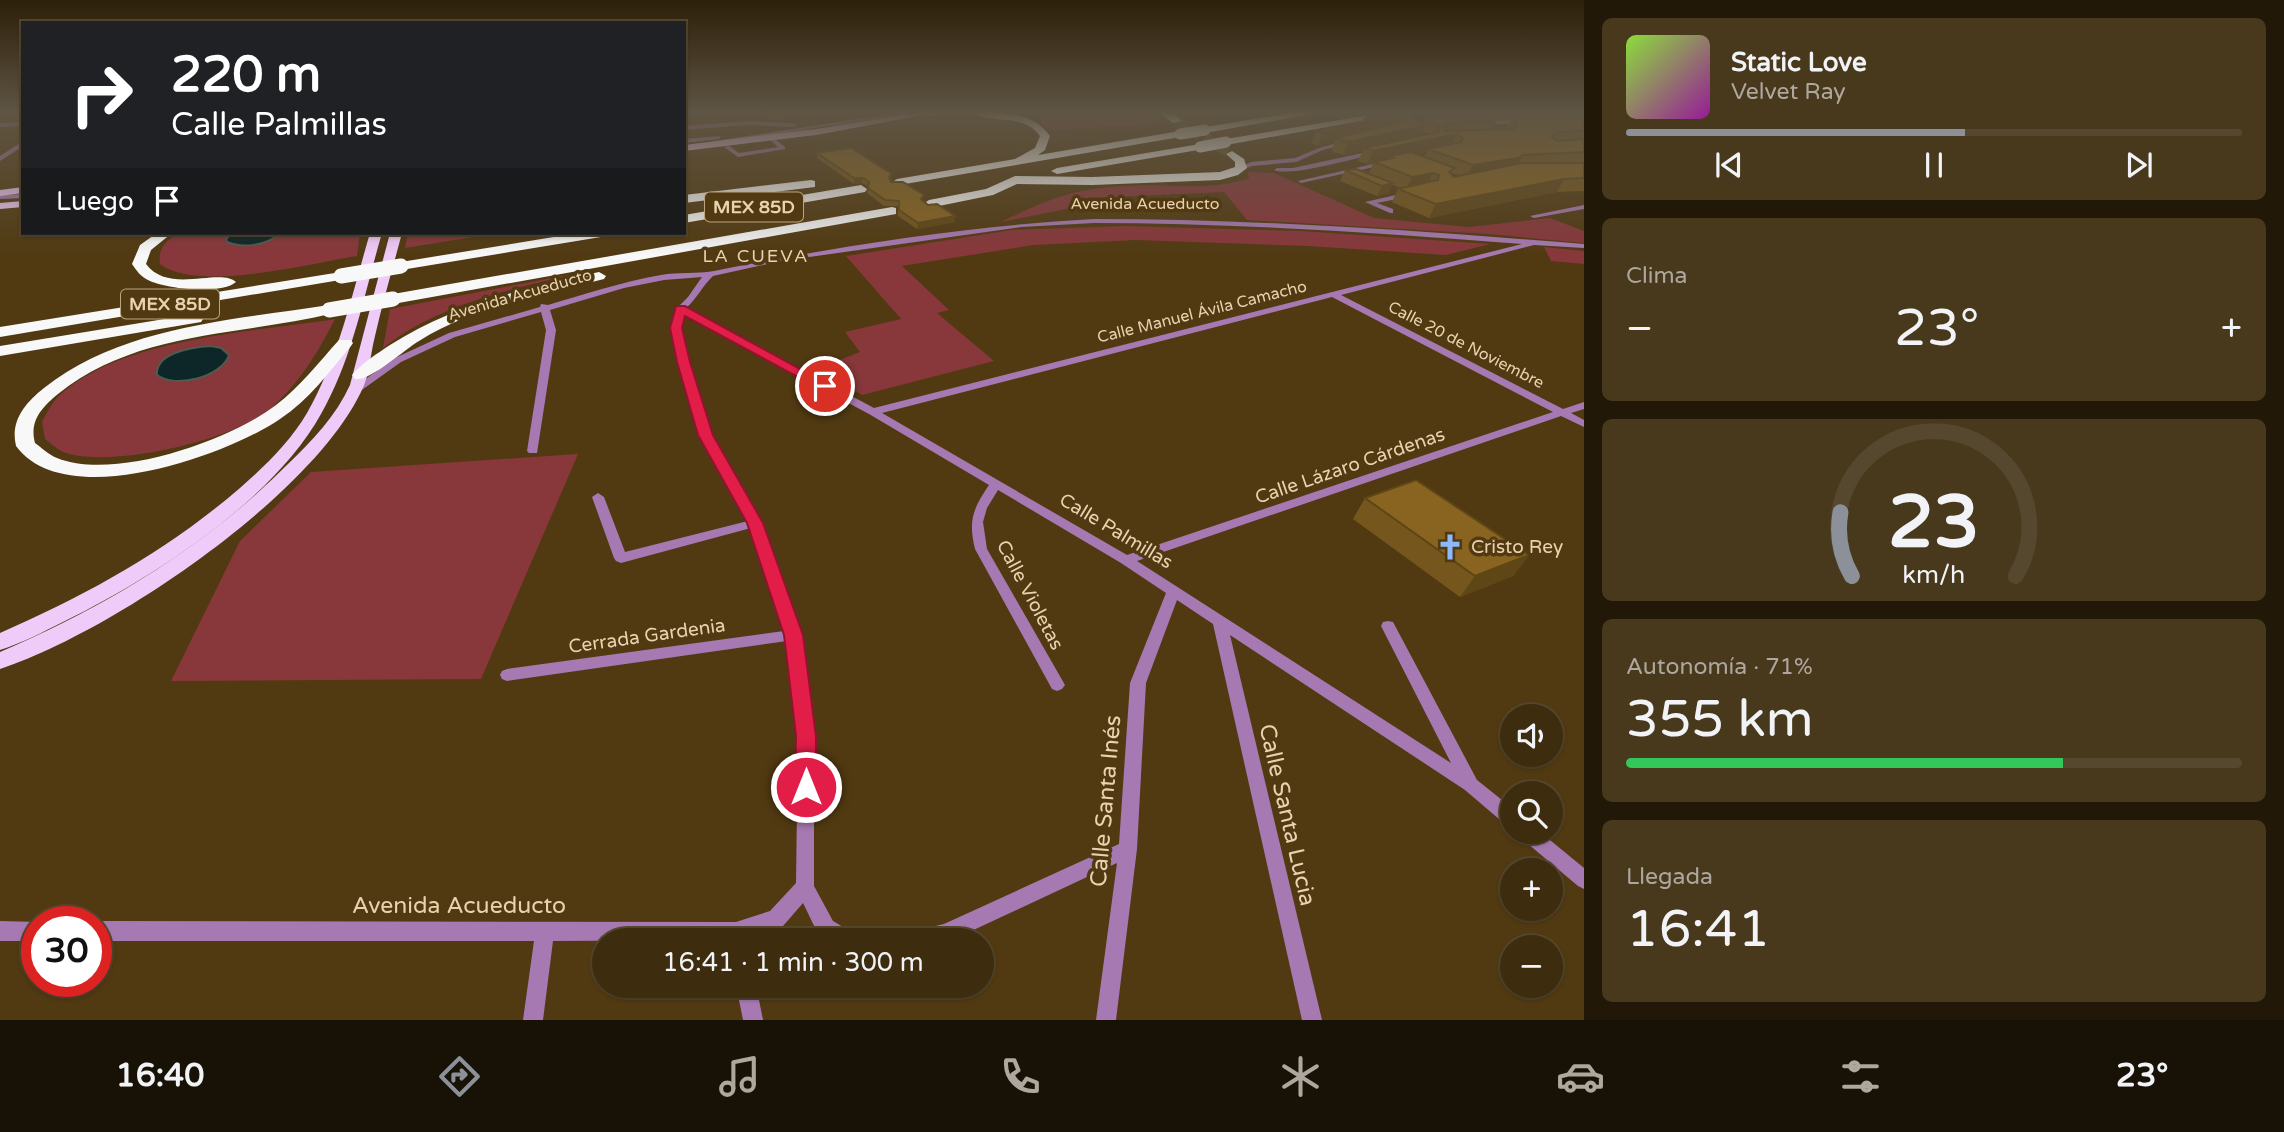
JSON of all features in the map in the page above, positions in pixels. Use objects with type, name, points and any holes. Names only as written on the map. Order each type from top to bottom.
[{"type":"highway","points":[[1003,165],[1016,160]]},
{"type":"highway","points":[[895,177],[1034,160]]},
{"type":"highway","points":[[927,199],[989,192],[1015,180],[1129,160]]},
{"type":"highway","points":[[1015,180],[1092,181],[1209,177],[1234,173],[1241,168],[1238,160]]},
{"type":"highway","points":[[686,199],[833,180]]},
{"type":"highway","name":"MEX 85D","points":[[686,219],[862,189]]},
{"type":"highway","points":[[686,207],[758,191]]},
{"type":"highway","name":"MEX 85D","points":[[395,292],[878,201]]},
{"type":"highway","points":[[345,343],[299,395],[280,411],[239,435],[195,453],[146,465],[89,469],[45,461],[26,446],[23,427],[35,405],[59,384],[92,364],[131,348],[171,337],[332,302],[892,211]]},
{"type":"highway","points":[[358,382],[410,338],[431,326],[480,306],[722,248],[764,233]]},
{"type":"highway","points":[[162,235],[145,248],[139,264],[152,278],[170,282],[226,282],[343,270]]},
{"type":"highway","points":[[402,260],[521,235]]},
{"type":"highway","name":"MEX 85D","points":[[0,332],[402,260],[586,235]]},
{"type":"highway","name":"MEX 85D","points":[[0,351],[332,302]]},
{"type":"main road","points":[[0,195],[21,193]]},
{"type":"main road","points":[[0,205],[21,203]]},
{"type":"main road","points":[[0,214],[21,213]]},
{"type":"main road","points":[[0,642],[43,624],[123,582],[191,537],[233,504],[273,467],[316,411],[345,343],[375,235]]},
{"type":"main road","points":[[0,661],[106,610],[190,558],[292,470],[331,427],[358,382],[366,339],[395,235]]},
{"type":"street","points":[[1241,168],[1257,163],[1297,160]]},
{"type":"street","points":[[1277,170],[1340,160]]},
{"type":"street","points":[[1301,181],[1392,162]]},
{"type":"street","points":[[1324,163],[1358,176]]},
{"type":"street","points":[[1393,190],[1405,195]]},
{"type":"street","points":[[1390,211],[1369,202],[1416,193]]},
{"type":"street","points":[[1534,216],[1584,207]]},
{"type":"street","name":"Avenida Acueducto","points":[[358,382],[435,341],[544,306],[664,276],[710,274],[780,259],[1021,225],[1094,221],[1332,227],[1584,246]]},
{"type":"street","name":"Calle Manuel Ávila Camacho","points":[[873,412],[1539,242]]},
{"type":"street","points":[[710,274],[680,309],[676,328],[683,362],[706,435],[755,523],[793,635],[806,736],[805,887],[826,928]]},
{"type":"street","name":"Calle 20 de Noviembre","points":[[1334,295],[1584,424]]},
{"type":"street","points":[[533,451],[551,330],[544,306]]},
{"type":"street","name":"Calle Palmillas","points":[[680,309],[873,412],[1126,561],[1471,785],[1500,809]]},
{"type":"street","name":"Calle Lázaro Cárdenas","points":[[1126,561],[1584,405]]},
{"type":"street","name":"Calle Violetas","points":[[996,484],[978,511],[976,530],[981,549],[1057,685]]},
{"type":"street","points":[[598,497],[621,558],[755,523]]},
{"type":"street","name":"Calle Santa Inés","points":[[1105,1020],[1128,849],[1138,683],[1174,591]]},
{"type":"street","name":"Calle Santa Lucia","points":[[1219,619],[1312,1020]]},
{"type":"street","points":[[1388,626],[1471,785]]},
{"type":"street","name":"Cerrada Gardenia","points":[[507,676],[793,635]]},
{"type":"street","points":[[1541,844],[1584,880]]},
{"type":"street","points":[[956,928],[1128,849]]},
{"type":"street","name":"Avenida Acueducto","points":[[755,928],[776,919],[805,887]]},
{"type":"street","points":[[533,1020],[545,930]]},
{"type":"street","points":[[0,931],[21,931]]},
{"type":"street","name":"Avenida Acueducto","points":[[112,931],[592,931]]},
{"type":"street","points":[[749,998],[753,1020]]},
{"type":"shaded area","points":[[1248,172],[1274,173],[1374,218],[1468,227],[1550,218],[1584,231],[1584,243],[1488,234],[1247,220],[1224,192],[1092,198],[1066,209],[1001,222],[1047,201],[1075,193],[1106,187],[1140,185],[1219,185],[1249,178]]},
{"type":"shaded area","points":[[1124,226],[1300,231],[1490,244],[1446,255],[1308,246],[1135,240],[1033,245],[902,266],[949,310],[937,313],[994,361],[862,395],[817,369],[860,352],[845,332],[901,319],[846,256],[1012,230]]},
{"type":"shaded area","points":[[175,235],[360,235],[357,256],[256,274],[227,276],[200,276],[177,272],[160,264],[160,254],[169,239]]},
{"type":"shaded area","points":[[408,235],[486,235],[405,248]]},
{"type":"shaded area","points":[[1544,247],[1584,251],[1584,264],[1551,261]]},
{"type":"shaded area","points":[[588,271],[507,291],[455,308],[406,332],[383,348],[390,309]]},
{"type":"shaded area","points":[[335,319],[307,368],[280,400],[251,421],[227,432],[169,449],[109,457],[63,452],[45,439],[42,422],[56,399],[82,379],[113,363],[149,350],[187,341]]},
{"type":"shaded area","points":[[578,454],[481,679],[171,681],[240,541],[311,472]]},
{"type":"water","points":[[230,235],[278,235],[262,243],[248,245],[234,244],[226,239]]},
{"type":"water","points":[[211,346],[221,348],[229,355],[225,363],[208,375],[175,381],[157,375],[158,367],[169,356]]},
{"type":"building","points":[[827,160],[869,160],[892,174],[889,177],[891,182],[903,182],[924,195],[921,199],[928,205],[937,204],[955,216],[918,223],[899,210],[899,201],[885,200],[868,188],[869,182],[863,178],[854,178]]},
{"type":"building","points":[[1432,160],[1455,168],[1449,172],[1454,177],[1521,163],[1584,163],[1584,178],[1564,179],[1436,204],[1398,189],[1438,180],[1439,175],[1433,173],[1412,177],[1374,162]]},
{"type":"building","points":[[1458,160],[1508,160],[1473,165]]},
{"type":"building","points":[[1356,169],[1393,183],[1382,186],[1345,170]]},
{"type":"building","points":[[1416,480],[1529,555],[1475,576],[1365,498]]},
{"type":"place","name":"Cristo Rey","points":[[1450,547]]},
{"type":"district","name":"LA CUEVA","points":[[756,256]]},
{"type":"route","points":[[806,787],[806,736],[793,635],[755,523],[706,435],[683,362],[676,328],[680,309],[825,386]]}]
